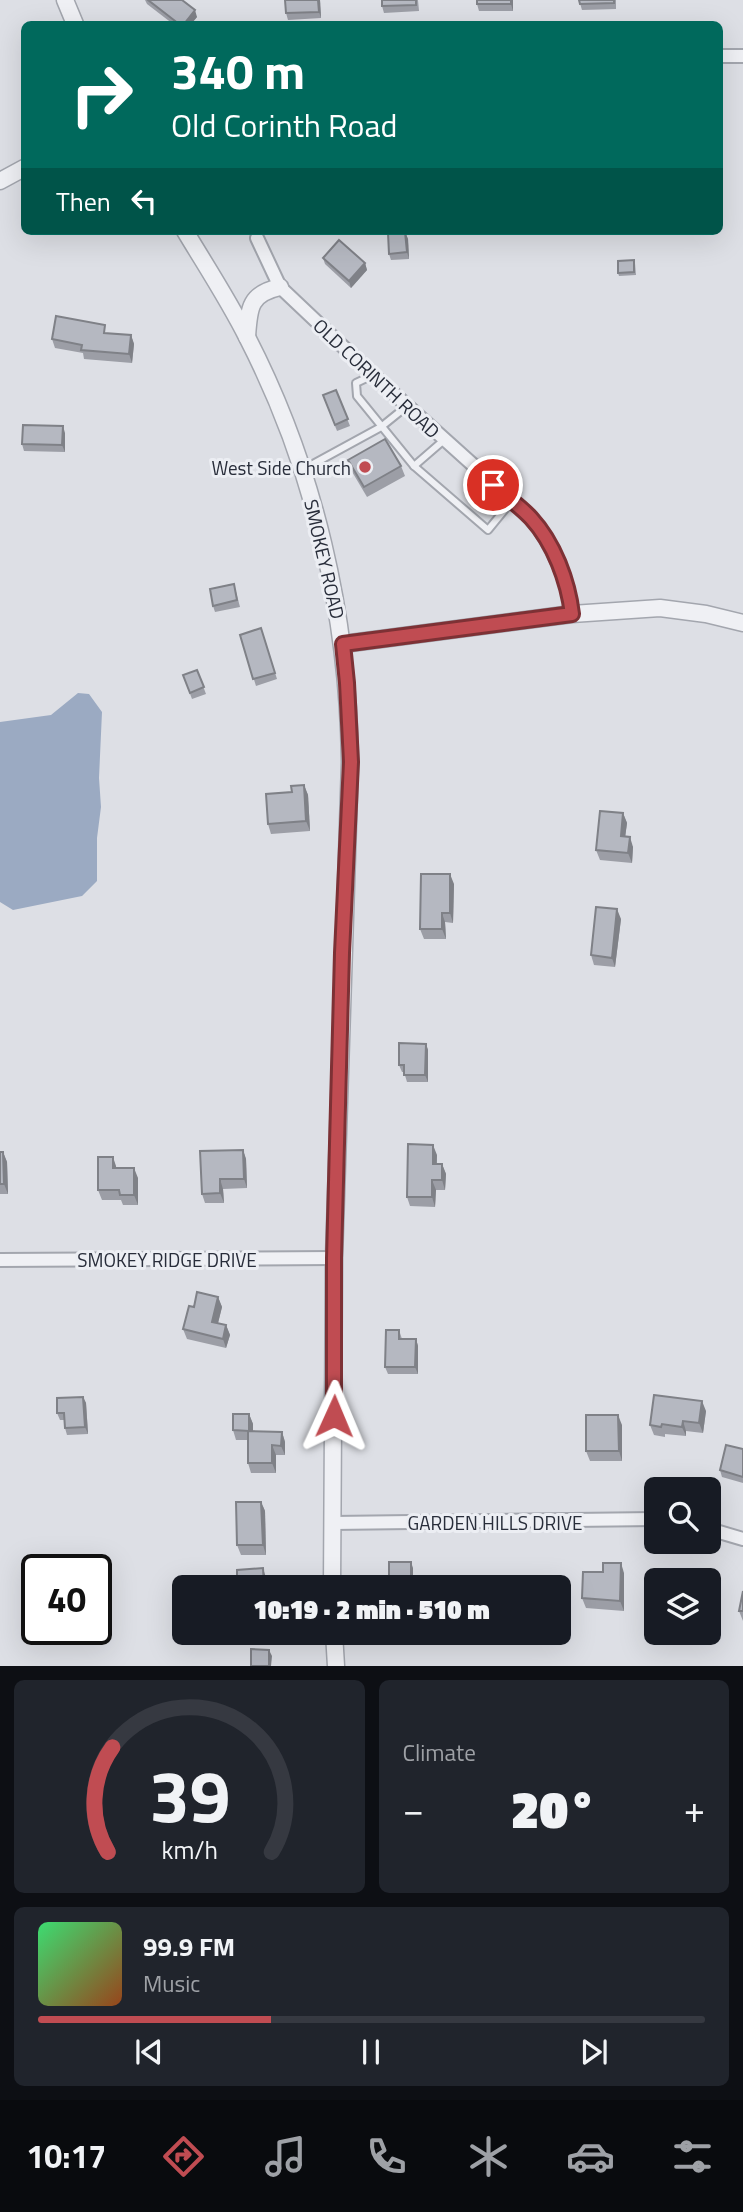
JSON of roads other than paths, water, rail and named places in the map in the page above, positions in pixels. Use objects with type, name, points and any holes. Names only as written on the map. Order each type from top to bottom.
[{"type":"street","points":[[65,0],[74,21]]},
{"type":"street","points":[[723,55],[743,56]]},
{"type":"street","points":[[0,181],[21,170]]},
{"type":"street","name":"SMOKEY ROAD","points":[[188,235],[247,337],[287,425],[327,556],[343,644],[351,762],[342,953],[334,1258],[332,1575]]},
{"type":"street","name":"OLD CORINTH ROAD","points":[[257,238],[280,287],[531,517],[545,537],[562,573],[570,596],[572,614]]},
{"type":"street","points":[[247,337],[249,310],[256,298],[265,291],[280,287]]},
{"type":"street","points":[[343,644],[572,614],[660,608],[706,614],[743,623]]},
{"type":"street","name":"SMOKEY RIDGE DRIVE","points":[[0,1260],[334,1258]]},
{"type":"street","name":"GARDEN HILLS DRIVE","points":[[333,1523],[644,1519]]},
{"type":"street","points":[[721,1533],[743,1539]]},
{"type":"street","points":[[335,1645],[336,1666]]},
{"type":"lane","points":[[373,375],[356,383],[357,396],[414,466],[488,530],[512,502]]},
{"type":"lane","points":[[302,470],[381,427],[407,406]]},
{"type":"lane","points":[[414,466],[444,440]]},
{"type":"water","points":[[78,693],[89,694],[102,712],[97,881],[82,896],[13,910],[0,902],[0,722],[51,715]]},
{"type":"place","name":"West Side Church","points":[[365,467]]}]
